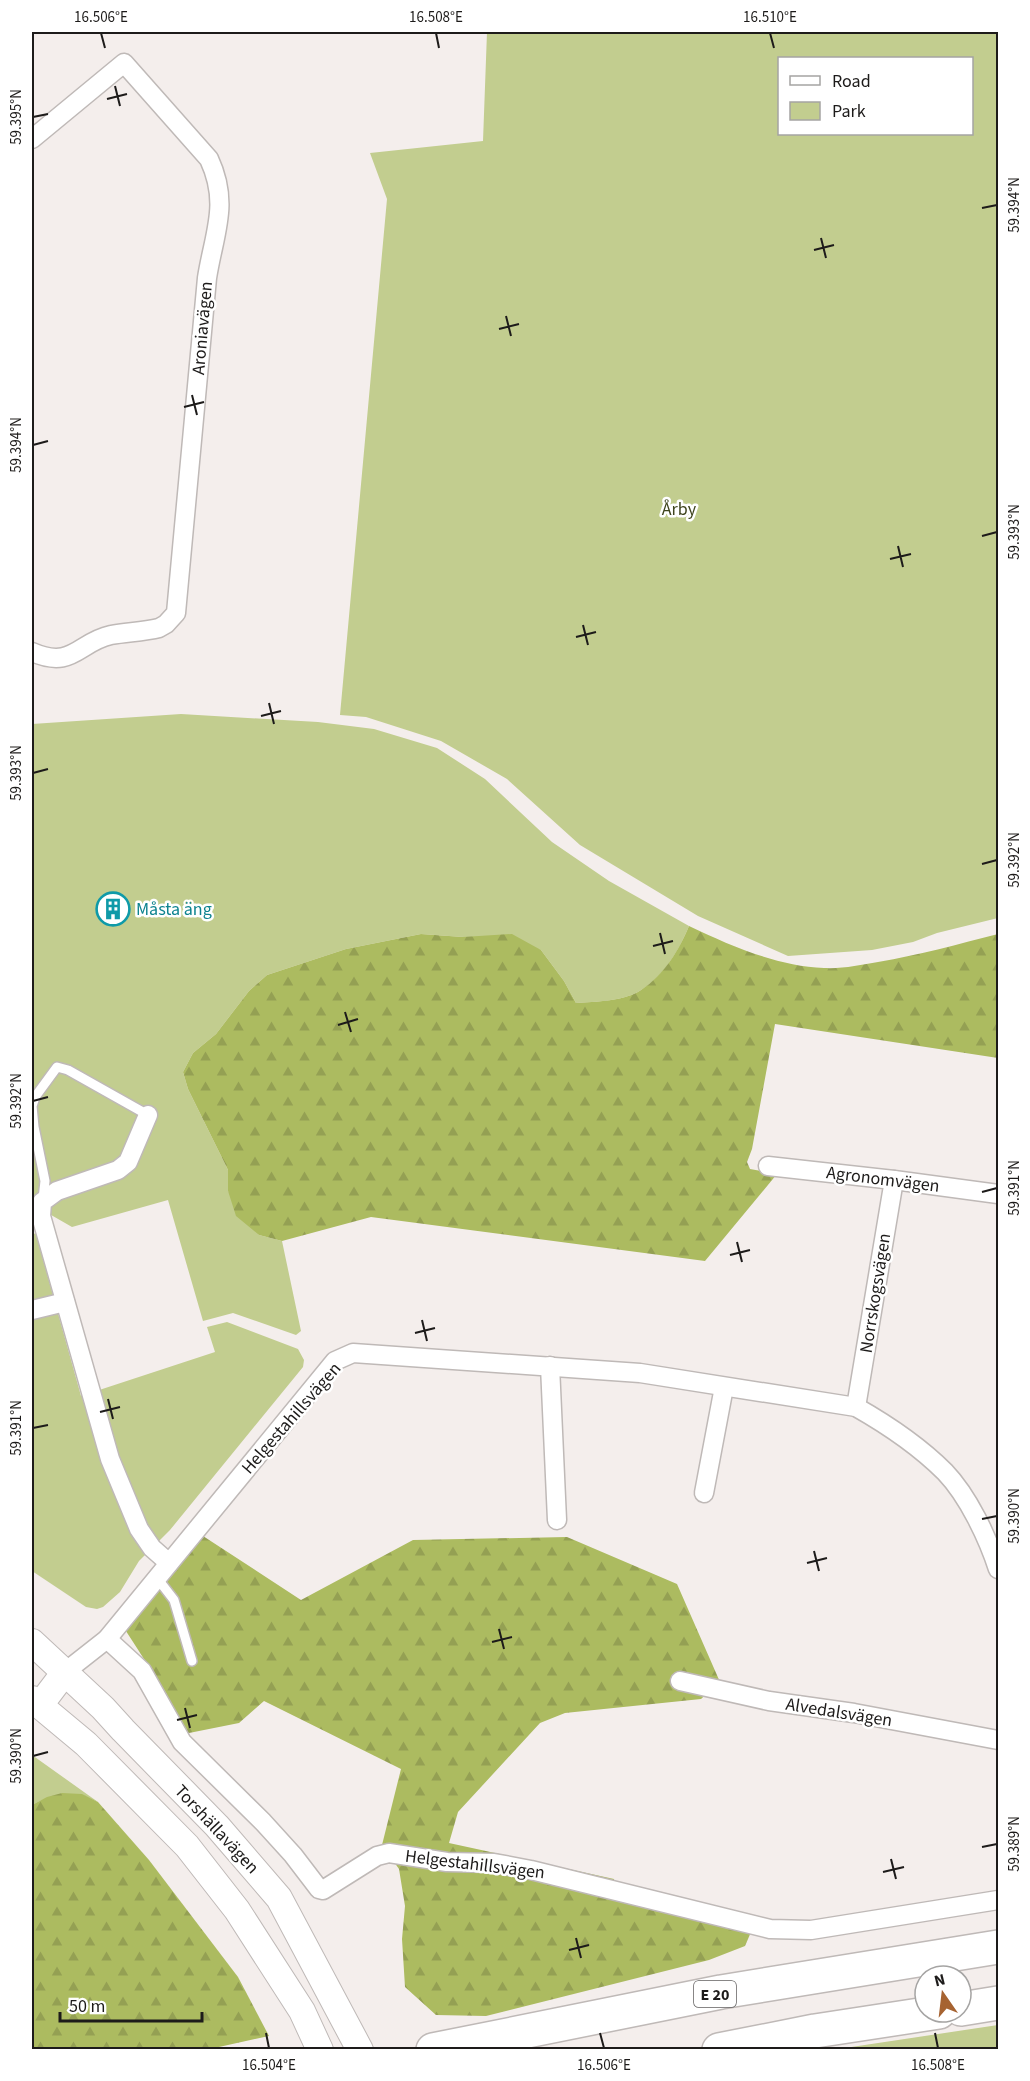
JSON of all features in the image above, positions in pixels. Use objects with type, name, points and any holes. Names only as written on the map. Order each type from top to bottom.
[{"type":"highway","name":"E 20","points":[[433,2049],[721,1992],[999,1947]]},
{"type":"highway","points":[[973,2006],[999,2003]]},
{"type":"highway","points":[[719,2049],[913,2016]]},
{"type":"main road","name":"Torshällavägen","points":[[32,1642],[103,1708],[217,1826],[279,1898],[360,2049]]},
{"type":"main road","points":[[36,1702],[65,1672]]},
{"type":"main road","name":"Torshällavägen","points":[[36,1702],[86,1744],[187,1846],[237,1910],[302,2011],[320,2049]]},
{"type":"street","name":"Aroniavägen","points":[[32,139],[124,63],[209,159],[219,185],[220,213],[207,278],[176,614],[159,628],[103,638],[74,655],[64,658],[48,658],[32,652]]},
{"type":"street","points":[[148,1115],[128,1162],[118,1170],[57,1191],[42,1202],[40,1216],[110,1459],[140,1529],[152,1548],[169,1563]]},
{"type":"street","name":"Agronomvägen","points":[[768,1166],[999,1194]]},
{"type":"street","name":"Norrskogsvägen","points":[[856,1407],[894,1180]]},
{"type":"street","points":[[32,1310],[65,1302]]},
{"type":"street","name":"Helgestahillsvägen","points":[[65,1672],[107,1639],[335,1361],[353,1353],[640,1373],[856,1407],[896,1432],[945,1473],[974,1515],[999,1569]]},
{"type":"street","points":[[550,1366],[557,1520]]},
{"type":"street","points":[[704,1493],[724,1387]]},
{"type":"street","name":"Helgestahillsvägen","points":[[107,1639],[141,1671],[182,1742],[263,1822],[322,1890],[377,1856],[389,1853],[447,1862],[494,1863],[547,1873],[770,1929],[811,1930],[999,1900]]},
{"type":"street","name":"Alvedalsvägen","points":[[680,1681],[769,1701],[854,1713],[999,1740]]},
{"type":"lane","points":[[42,1202],[45,1181],[32,1106],[35,1097],[57,1067],[68,1070],[148,1115]]},
{"type":"lane","points":[[157,1578],[174,1600],[192,1661]]},
{"type":"green space","name":"Årby","points":[[487,32],[998,32],[998,918],[937,933],[913,942],[872,950],[788,956],[698,916],[580,845],[507,779],[441,741],[366,717],[340,715],[387,199],[370,153],[483,141]]},
{"type":"green space","points":[[181,714],[318,722],[374,729],[437,748],[485,779],[552,842],[609,881],[689,926],[681,944],[657,977],[634,994],[610,1000],[576,1003],[564,981],[541,950],[463,937],[421,934],[346,949],[267,975],[249,991],[216,1034],[193,1053],[183,1072],[188,1089],[228,1170],[228,1191],[259,1235],[282,1241],[301,1331],[296,1335],[233,1313],[203,1321],[168,1200],[72,1227],[32,1204],[32,724]]},
{"type":"green space","points":[[689,926],[738,948],[772,959],[824,968],[838,968],[893,959],[998,934],[998,1058],[775,1024],[752,1149],[747,1162],[750,1169],[777,1174],[705,1261],[371,1217],[282,1241],[259,1235],[236,1216],[228,1191],[228,1170],[188,1089],[183,1072],[193,1053],[216,1034],[249,991],[267,975],[346,949],[421,934],[463,937],[512,934],[541,950],[564,981],[576,1003],[601,1001],[627,997],[649,984],[670,961]]},
{"type":"green space","points":[[32,1233],[36,1234],[81,1396],[215,1352],[207,1327],[227,1322],[298,1349],[304,1360],[303,1367],[170,1530],[139,1561],[120,1592],[103,1607],[97,1609],[86,1607],[32,1571]]},
{"type":"green space","points":[[203,1536],[301,1600],[413,1540],[567,1537],[677,1584],[720,1682],[701,1699],[565,1713],[540,1723],[458,1812],[449,1843],[614,1879],[615,1890],[754,1925],[745,1946],[709,1960],[486,2016],[436,2015],[405,1987],[402,1939],[405,1906],[399,1869],[382,1845],[401,1769],[264,1701],[239,1723],[184,1734],[166,1693],[124,1628]]},
{"type":"green space","points":[[32,1755],[98,1802],[81,1796],[65,1795],[48,1798],[32,1805]]},
{"type":"green space","points":[[62,1793],[82,1794],[98,1802],[149,1860],[238,1977],[269,2036],[210,2049],[32,2049],[32,1805],[47,1797]]},
{"type":"green space","points":[[998,2025],[998,2049],[838,2049]]},
{"type":"place","name":"Måsta äng","points":[[113,909]]}]
